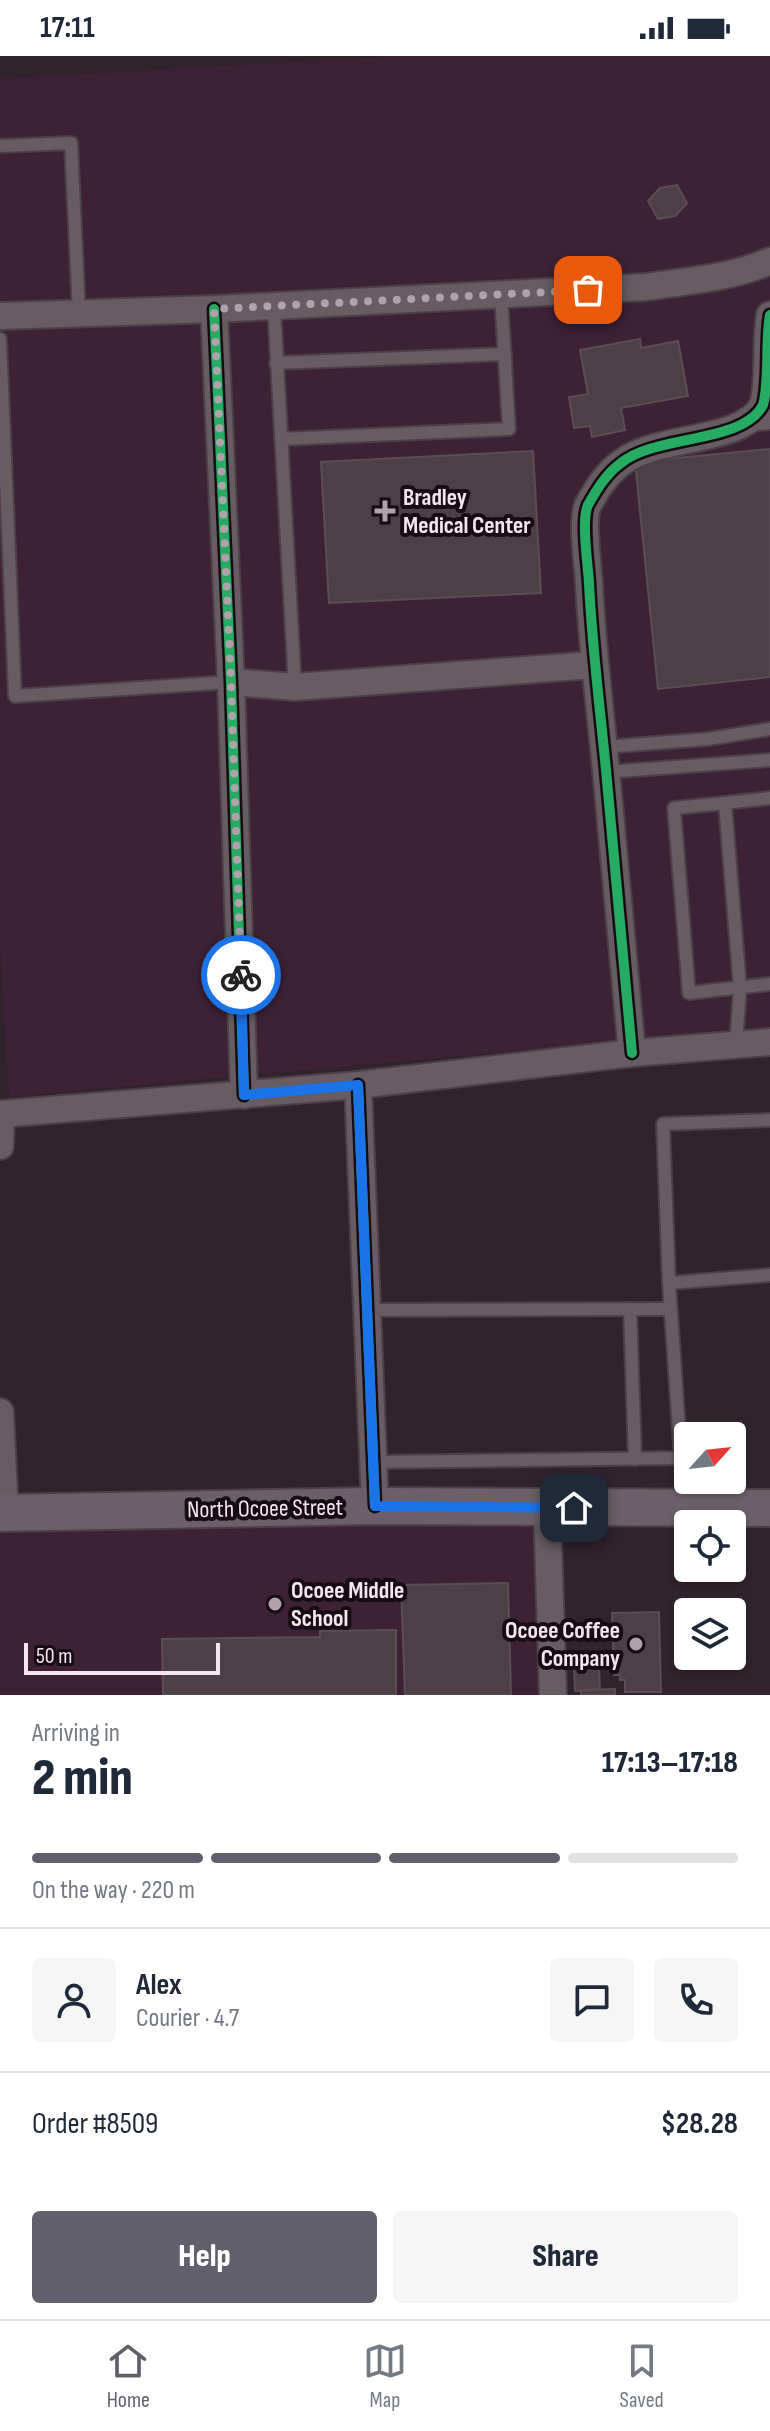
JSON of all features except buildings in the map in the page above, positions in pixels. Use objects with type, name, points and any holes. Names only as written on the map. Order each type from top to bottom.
[{"type":"main road","name":"North Ocoee Street","points":[[3,1513],[375,1506],[770,1508]]},
{"type":"street","points":[[0,316],[214,309],[646,287],[710,277],[757,267],[770,261]]},
{"type":"street","points":[[214,309],[231,682],[244,1095]]},
{"type":"street","points":[[632,1053],[605,760],[593,665],[585,510],[601,483],[622,461],[646,449],[741,426],[755,416],[764,403],[768,380],[767,331],[770,315]]},
{"type":"street","points":[[231,682],[295,687],[593,665]]},
{"type":"street","points":[[0,1146],[1,1114],[358,1085],[632,1053],[770,1042]]},
{"type":"street","points":[[358,1085],[375,1506]]},
{"type":"street","points":[[0,1412],[3,1513]]},
{"type":"street","points":[[547,1508],[553,1695]]},
{"type":"lane","points":[[0,146],[71,143],[79,313]]},
{"type":"lane","points":[[281,439],[509,429],[501,294]]},
{"type":"lane","points":[[274,306],[295,687]]},
{"type":"lane","points":[[0,339],[15,696],[231,682]]},
{"type":"lane","points":[[276,363],[505,354]]},
{"type":"lane","points":[[741,426],[770,423]]},
{"type":"lane","points":[[605,760],[770,729]]},
{"type":"lane","points":[[605,760],[770,760]]},
{"type":"lane","points":[[770,798],[674,808],[689,993],[770,984]]},
{"type":"lane","points":[[725,803],[740,988],[736,1045]]},
{"type":"lane","points":[[677,1422],[669,1309],[663,1124],[770,1120]]},
{"type":"lane","points":[[669,1283],[770,1275]]},
{"type":"lane","points":[[630,1309],[635,1459]]},
{"type":"lane","points":[[367,1310],[669,1309]]},
{"type":"lane","points":[[373,1462],[674,1458]]},
{"type":"lane","points":[[683,1494],[684,1508]]},
{"type":"shaded area","name":"Bradley Medical Center","points":[[400,56],[770,56],[770,1028],[9,1097],[0,943],[0,79]]},
{"type":"shaded area","name":"Ocoee Middle School","points":[[547,1508],[553,1695],[0,1695],[0,1513]]},
{"type":"cycle path","points":[[214,309],[231,682],[244,1095]]},
{"type":"cycle path","points":[[632,1053],[592,630],[586,512],[606,477],[621,463],[656,447],[719,433],[753,418],[763,405],[765,395],[770,315]]},
{"type":"cycle path","points":[[358,1085],[375,1506]]},
{"type":"way so far","points":[[241,975],[214,309],[588,290]]},
{"type":"place","name":"Bradley Medical Center","points":[[385,511]]},
{"type":"place","name":"Ocoee Middle School","points":[[275,1604]]},
{"type":"place","name":"Ocoee Coffee Company","points":[[636,1644]]},
{"type":"route","points":[[241,975],[244,1095],[358,1085],[375,1506],[574,1508]]}]
